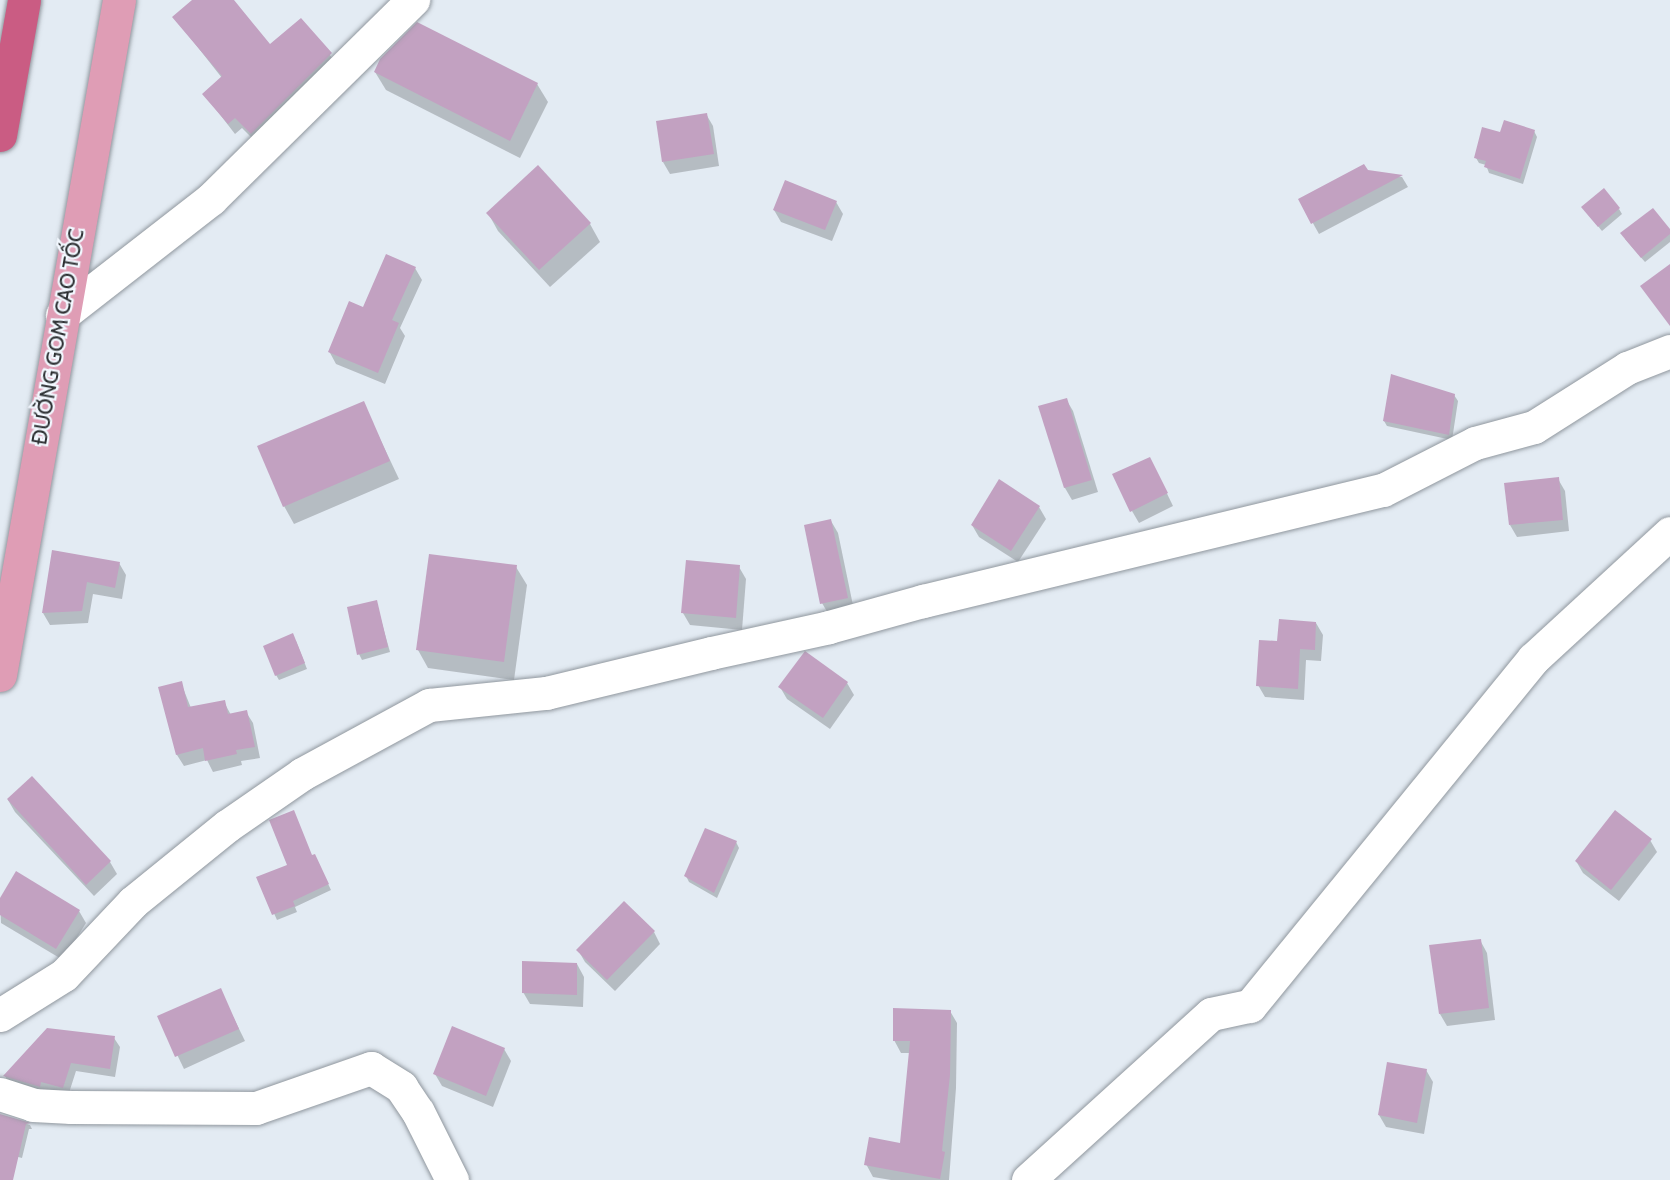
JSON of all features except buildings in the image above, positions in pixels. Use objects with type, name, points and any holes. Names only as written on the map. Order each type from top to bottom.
[{"type":"highway","points":[[0,135],[24,0]]},
{"type":"main road","name":"ĐƯỜNG GOM CAO TỐC","points":[[0,675],[119,0]]},
{"type":"street","points":[[62,315],[211,199],[413,0]]},
{"type":"street","points":[[0,1015],[64,975],[133,902],[227,826],[302,774],[429,705],[546,693],[829,627],[923,601],[1383,490],[1475,443],[1534,427],[1627,368],[1670,351]]},
{"type":"street","points":[[1028,1180],[1211,1014],[1250,1006],[1533,659],[1670,534]]},
{"type":"street","points":[[0,1094],[33,1105],[256,1108],[371,1068],[401,1087],[418,1112],[452,1180]]}]
